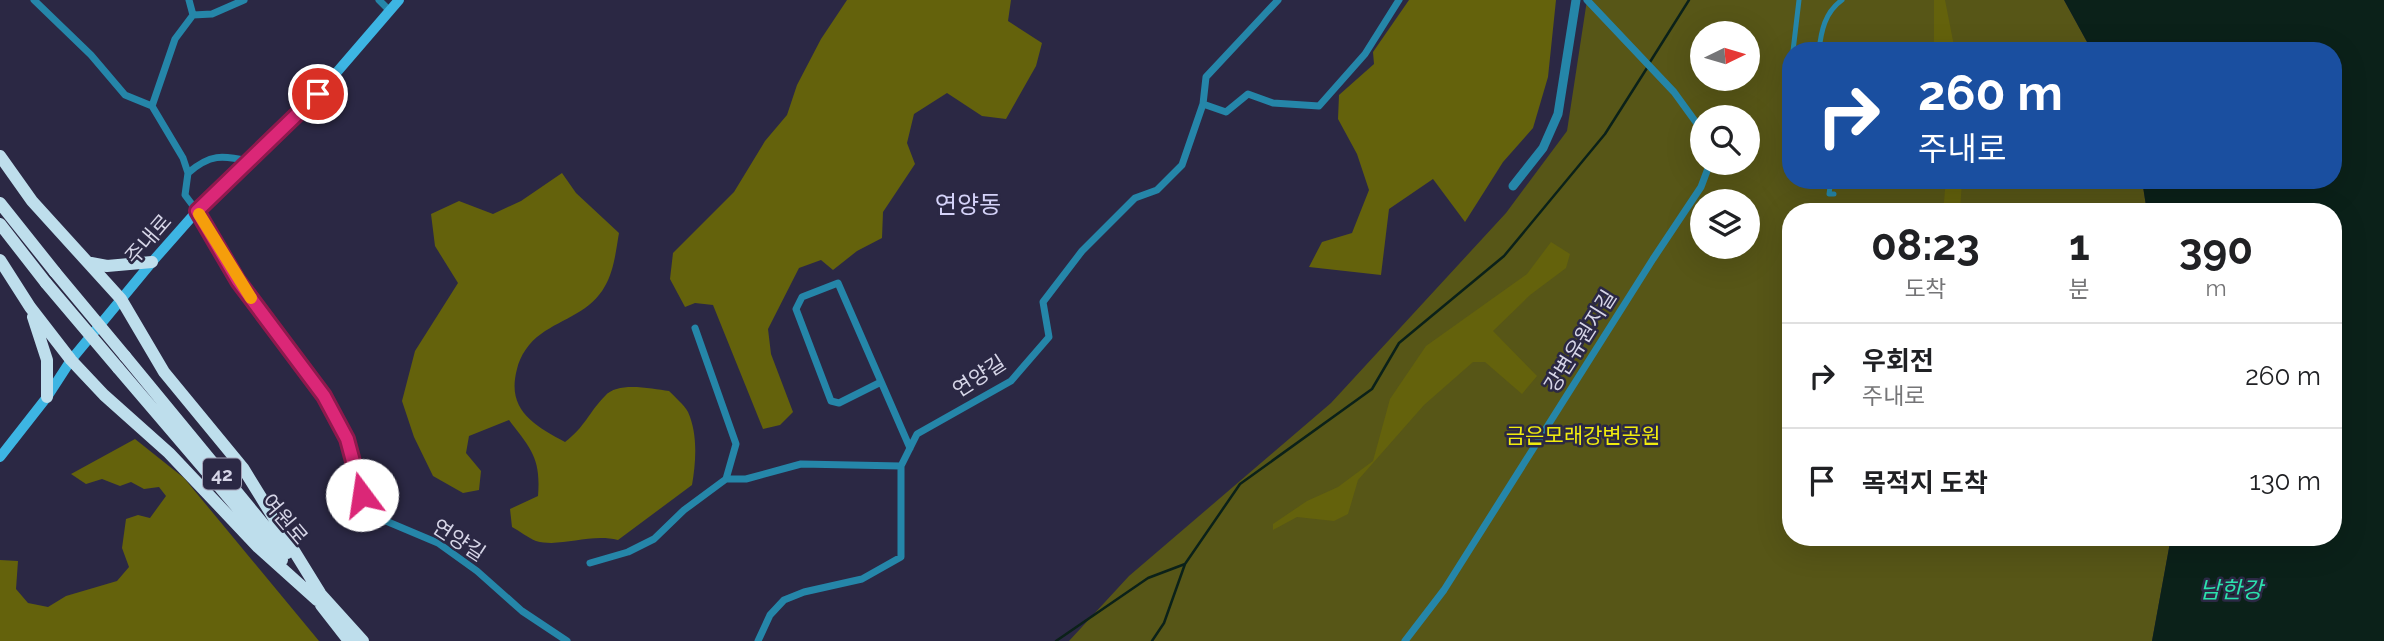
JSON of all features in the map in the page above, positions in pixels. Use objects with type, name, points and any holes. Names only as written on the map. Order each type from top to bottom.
[{"type":"highway","points":[[0,156],[32,201],[121,299],[164,372],[243,468],[318,596]]},
{"type":"highway","name":"여원로","points":[[0,203],[318,596],[349,641]]},
{"type":"highway","name":"여원로","points":[[0,224],[118,368],[318,596],[363,641]]},
{"type":"highway","points":[[0,260],[30,307],[71,360],[104,395],[169,453],[258,547],[318,596]]},
{"type":"highway","points":[[90,263],[107,266],[152,262]]},
{"type":"highway","points":[[30,307],[47,360],[47,397]]},
{"type":"main road","name":"주내로","points":[[0,457],[47,397],[71,360],[152,262],[197,211],[318,94],[399,0]]},
{"type":"street","points":[[34,0],[91,55],[125,95],[152,106],[175,39],[193,15]]},
{"type":"street","points":[[189,0],[193,15]]},
{"type":"street","points":[[193,15],[212,14],[244,0]]},
{"type":"street","points":[[379,0],[390,11]]},
{"type":"street","name":"연양길","points":[[758,641],[770,615],[784,600],[804,592],[862,579],[901,557],[901,466],[917,434],[1010,381],[1049,337],[1043,302],[1082,251],[1135,198],[1157,190],[1182,165],[1203,104],[1206,77],[1278,0]]},
{"type":"street","points":[[1203,104],[1226,112],[1248,94],[1273,103],[1319,106],[1364,54],[1399,0]]},
{"type":"street","points":[[1513,186],[1543,148],[1558,114],[1576,0]]},
{"type":"street","points":[[1587,0],[1674,92],[1690,114]]},
{"type":"street","points":[[1794,42],[1798,0]]},
{"type":"street","points":[[1829,0],[1836,5]]},
{"type":"street","points":[[1820,42],[1822,27],[1842,0]]},
{"type":"street","name":"연양길","points":[[152,106],[183,158],[188,173],[185,195],[238,281],[324,396],[347,439],[362,495],[374,516],[438,542],[477,571],[522,611],[567,641]]},
{"type":"street","points":[[188,173],[202,161],[225,156],[249,161]]},
{"type":"street","name":"강변유원지길","points":[[1405,641],[1444,590],[1701,187],[1706,175]]},
{"type":"street","points":[[1830,189],[1829,194],[1834,194]]},
{"type":"street","points":[[881,382],[839,403],[831,401],[796,309],[802,297],[838,283],[910,448]]},
{"type":"street","points":[[695,328],[736,444],[726,479]]},
{"type":"street","points":[[590,563],[628,552],[654,539],[684,510],[726,479],[746,479],[801,464],[901,466]]},
{"type":"green space","name":"금은모래강변공원","points":[[1587,0],[2064,0],[2087,42],[1782,42],[1782,189],[2143,189],[2146,203],[1782,203],[1782,546],[2169,546],[2152,641],[1069,641],[1129,576],[1331,403],[1506,213],[1567,131]]},
{"type":"shaded area","points":[[847,0],[1011,0],[1008,21],[1042,43],[1036,66],[1006,119],[982,116],[947,93],[914,114],[907,143],[915,164],[883,212],[882,238],[857,251],[833,270],[821,260],[799,268],[768,329],[771,354],[793,412],[780,425],[763,429],[713,305],[695,303],[685,307],[670,279],[673,253],[734,192],[765,141],[787,115],[797,85],[821,39]]},
{"type":"shaded area","points":[[1409,0],[1556,0],[1548,77],[1533,128],[1503,162],[1465,222],[1433,179],[1389,209],[1381,275],[1309,267],[1322,242],[1352,233],[1369,190],[1357,154],[1338,119],[1339,95],[1374,64],[1373,52]]},
{"type":"shaded area","points":[[1934,0],[1945,0],[1953,42],[1934,42]]},
{"type":"shaded area","points":[[562,173],[576,193],[619,233],[616,253],[608,280],[599,295],[584,308],[541,334],[526,350],[518,364],[515,383],[519,406],[533,422],[565,442],[611,391],[635,387],[669,391],[688,412],[695,439],[692,485],[618,540],[596,538],[546,543],[533,540],[512,527],[510,509],[538,496],[539,483],[533,455],[509,420],[469,436],[466,453],[481,471],[479,490],[463,493],[433,476],[414,437],[402,401],[415,351],[458,283],[435,246],[431,214],[459,201],[493,214],[521,201]]},
{"type":"shaded area","points":[[1945,189],[1961,189],[1961,203],[1944,203]]},
{"type":"shaded area","points":[[1551,242],[1570,254],[1566,268],[1530,295],[1493,331],[1537,376],[1522,394],[1485,362],[1473,362],[1424,405],[1358,480],[1348,514],[1334,521],[1297,517],[1273,530],[1273,524],[1307,501],[1338,487],[1373,461],[1390,399],[1426,346],[1527,274]]},
{"type":"shaded area","points":[[135,439],[184,478],[319,641],[0,641],[0,560],[18,561],[16,589],[28,603],[48,607],[66,596],[117,581],[129,567],[122,548],[126,519],[138,515],[150,518],[166,496],[159,487],[144,489],[131,482],[120,486],[102,479],[86,484],[71,474]]},
{"type":"water","name":"남한강","points":[[2064,0],[2384,0],[2384,641],[2152,641],[2169,546],[2342,546],[2342,203],[2146,203],[2143,189],[2342,189],[2342,42],[2087,42]]},
{"type":"waterway","points":[[1650,62],[1689,0]]},
{"type":"waterway","points":[[1152,641],[1164,623],[1185,564],[1240,484],[1372,389],[1399,343],[1504,256],[1605,134],[1647,68]]},
{"type":"waterway","points":[[1056,641],[1148,578],[1185,564]]},
{"type":"slow traffic","points":[[199,214],[238,281],[251,298]]},
{"type":"district","name":"연양동","points":[[968,204]]},
{"type":"route","points":[[318,94],[197,211],[238,281],[324,396],[347,439],[362,495]]}]
